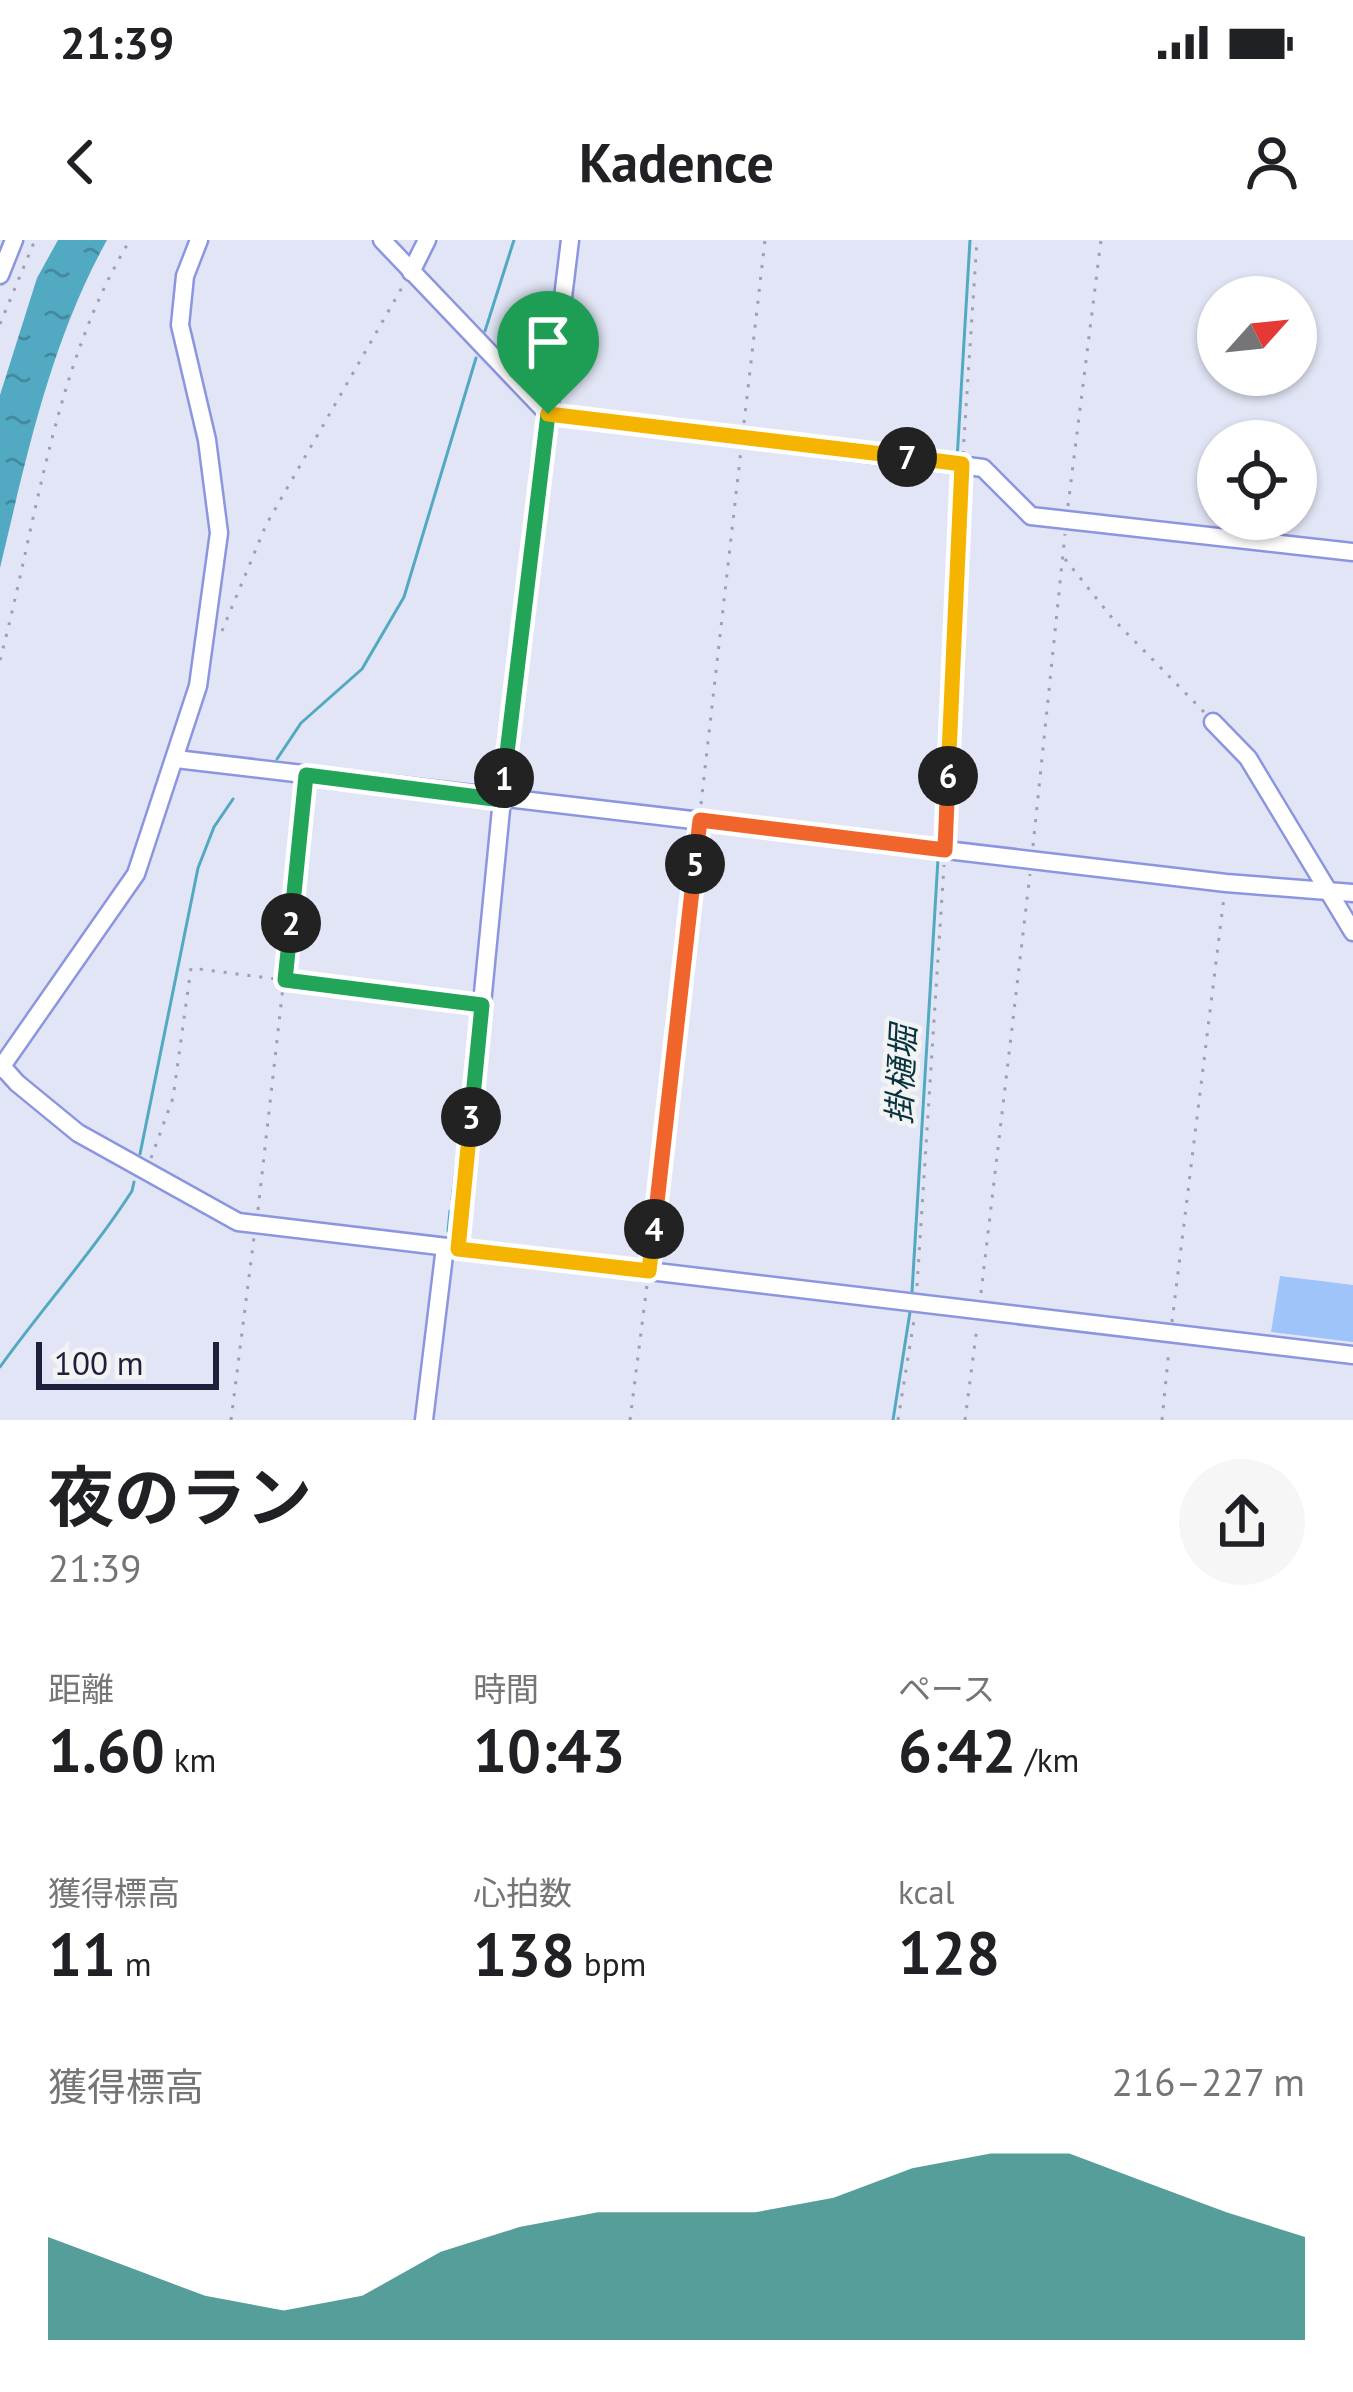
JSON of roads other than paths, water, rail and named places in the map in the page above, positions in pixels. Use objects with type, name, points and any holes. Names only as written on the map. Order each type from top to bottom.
[{"type":"street","points":[[2,262],[14,240]]},
{"type":"street","points":[[199,240],[185,276],[180,325],[207,440],[219,532],[198,686],[136,874],[1,1066],[17,1083],[78,1133],[238,1222],[1353,1355]]},
{"type":"street","points":[[382,240],[548,414],[983,468],[1031,516],[1353,553]]},
{"type":"street","points":[[411,272],[428,240]]},
{"type":"street","points":[[424,1420],[482,1005],[569,240]]},
{"type":"street","points":[[1213,722],[1248,758],[1353,932]]},
{"type":"street","points":[[176,759],[1031,861],[1353,893]]},
{"type":"water","points":[[58,240],[107,240],[55,359],[0,568],[0,395],[37,278]]},
{"type":"waterway","points":[[485,331],[514,240]]},
{"type":"waterway","name":"掛樋堀","points":[[957,460],[970,240]]},
{"type":"waterway","points":[[277,759],[301,723],[362,669],[404,597],[476,358]]},
{"type":"waterway","name":"掛樋堀","points":[[939,841],[956,473]]},
{"type":"waterway","points":[[140,1154],[198,868],[214,827],[233,799]]},
{"type":"waterway","name":"掛樋堀","points":[[912,1292],[938,859]]},
{"type":"waterway","points":[[460,1127],[471,1032]]},
{"type":"waterway","points":[[452,1199],[459,1139]]},
{"type":"waterway","points":[[0,1367],[101,1236],[134,1182]]},
{"type":"waterway","points":[[448,1231],[450,1211]]},
{"type":"waterway","name":"掛樋堀","points":[[893,1420],[910,1312]]}]
